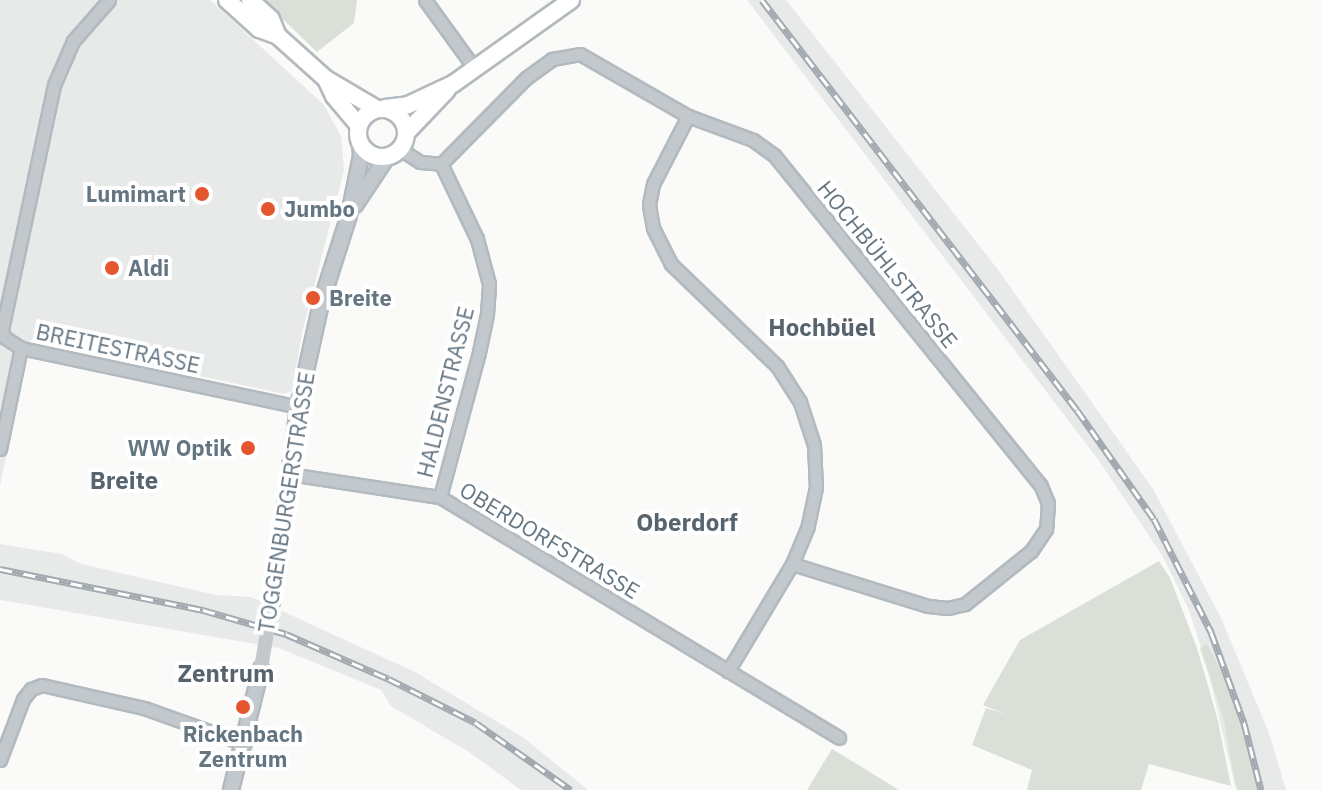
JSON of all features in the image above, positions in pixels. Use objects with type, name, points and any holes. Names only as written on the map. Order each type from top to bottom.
[{"type":"main road","points":[[227,0],[259,29],[278,36],[326,79],[398,114],[407,132]]},
{"type":"main road","points":[[250,0],[271,19],[278,36]]},
{"type":"main road","points":[[359,134],[365,115],[381,108],[408,105],[453,84],[567,3]]},
{"type":"main road","points":[[326,79],[371,154],[394,153],[407,132],[453,84]]},
{"type":"street","name":"BREITESTRASSE","points":[[109,0],[73,41],[54,85],[2,329],[4,337],[21,348],[298,407]]},
{"type":"street","points":[[425,0],[475,69]]},
{"type":"street","name":"HOCHBÜHLSTRASSE","points":[[441,164],[498,102],[526,78],[565,54],[592,58],[688,116],[743,135],[774,155],[1041,486],[1048,503],[1046,529],[1031,551],[965,604],[928,606],[792,564]]},
{"type":"street","points":[[688,116],[653,184],[649,205],[653,228],[671,264],[777,366],[800,402],[814,445],[816,487],[808,526],[792,564],[728,671]]},
{"type":"street","name":"TOGGENBURGERSTRASSE","points":[[231,790],[245,744],[261,669],[298,407],[321,303],[349,215],[361,156],[359,134]]},
{"type":"street","points":[[394,153],[420,162],[441,164]]},
{"type":"street","name":"TOGGENBURGERSTRASSE","points":[[349,215],[394,153]]},
{"type":"street","name":"HALDENSTRASSE","points":[[440,497],[479,352],[489,284],[477,239],[441,164]]},
{"type":"street","points":[[0,449],[21,348]]},
{"type":"street","name":"OBERDORFSTRASSE","points":[[289,474],[440,497],[839,738]]},
{"type":"street","points":[[0,760],[23,699],[31,689],[42,685],[144,708],[245,744]]},
{"type":"shaded area","points":[[0,0],[210,0],[324,105],[341,136],[344,170],[302,333],[292,391],[284,394],[30,340],[0,486]]},
{"type":"shaded area","points":[[263,0],[357,0],[354,23],[317,52]]},
{"type":"shaded area","points":[[747,0],[786,0],[996,267],[1153,489],[1221,618],[1269,733],[1286,790],[1236,790],[1208,670],[1189,610],[1162,555],[1097,458]]},
{"type":"shaded area","points":[[0,544],[62,554],[81,564],[216,595],[251,597],[415,672],[524,738],[588,790],[521,790],[469,752],[391,706],[381,690],[279,648],[0,600]]},
{"type":"shaded area","points":[[1159,561],[1170,578],[1197,648],[1217,717],[1231,786],[1149,764],[1141,790],[1027,790],[1032,770],[972,745],[986,708],[1006,714],[983,705],[1020,640]]},
{"type":"shaded area","points":[[1207,644],[1222,672],[1241,727],[1257,790],[1238,790],[1235,782],[1224,720],[1200,648]]},
{"type":"shaded area","points":[[832,749],[899,790],[807,790]]},
{"type":"railway","points":[[762,0],[1077,410],[1154,519],[1211,632],[1244,723],[1261,790]]},
{"type":"railway","points":[[0,569],[203,610],[286,634],[389,679],[476,723],[571,790]]},
{"type":"place","name":"Lumimart","points":[[202,194]]},
{"type":"place","name":"Jumbo","points":[[268,209]]},
{"type":"place","name":"Aldi","points":[[112,268]]},
{"type":"place","name":"Breite","points":[[313,298]]},
{"type":"place","name":"WW Optik","points":[[248,448]]},
{"type":"place","name":"Rickenbach Zentrum","points":[[243,707]]},
{"type":"district","name":"Hochbüel","points":[[822,328]]},
{"type":"district","name":"Breite","points":[[124,481]]},
{"type":"district","name":"Oberdorf","points":[[687,523]]},
{"type":"district","name":"Zentrum","points":[[226,674]]}]
